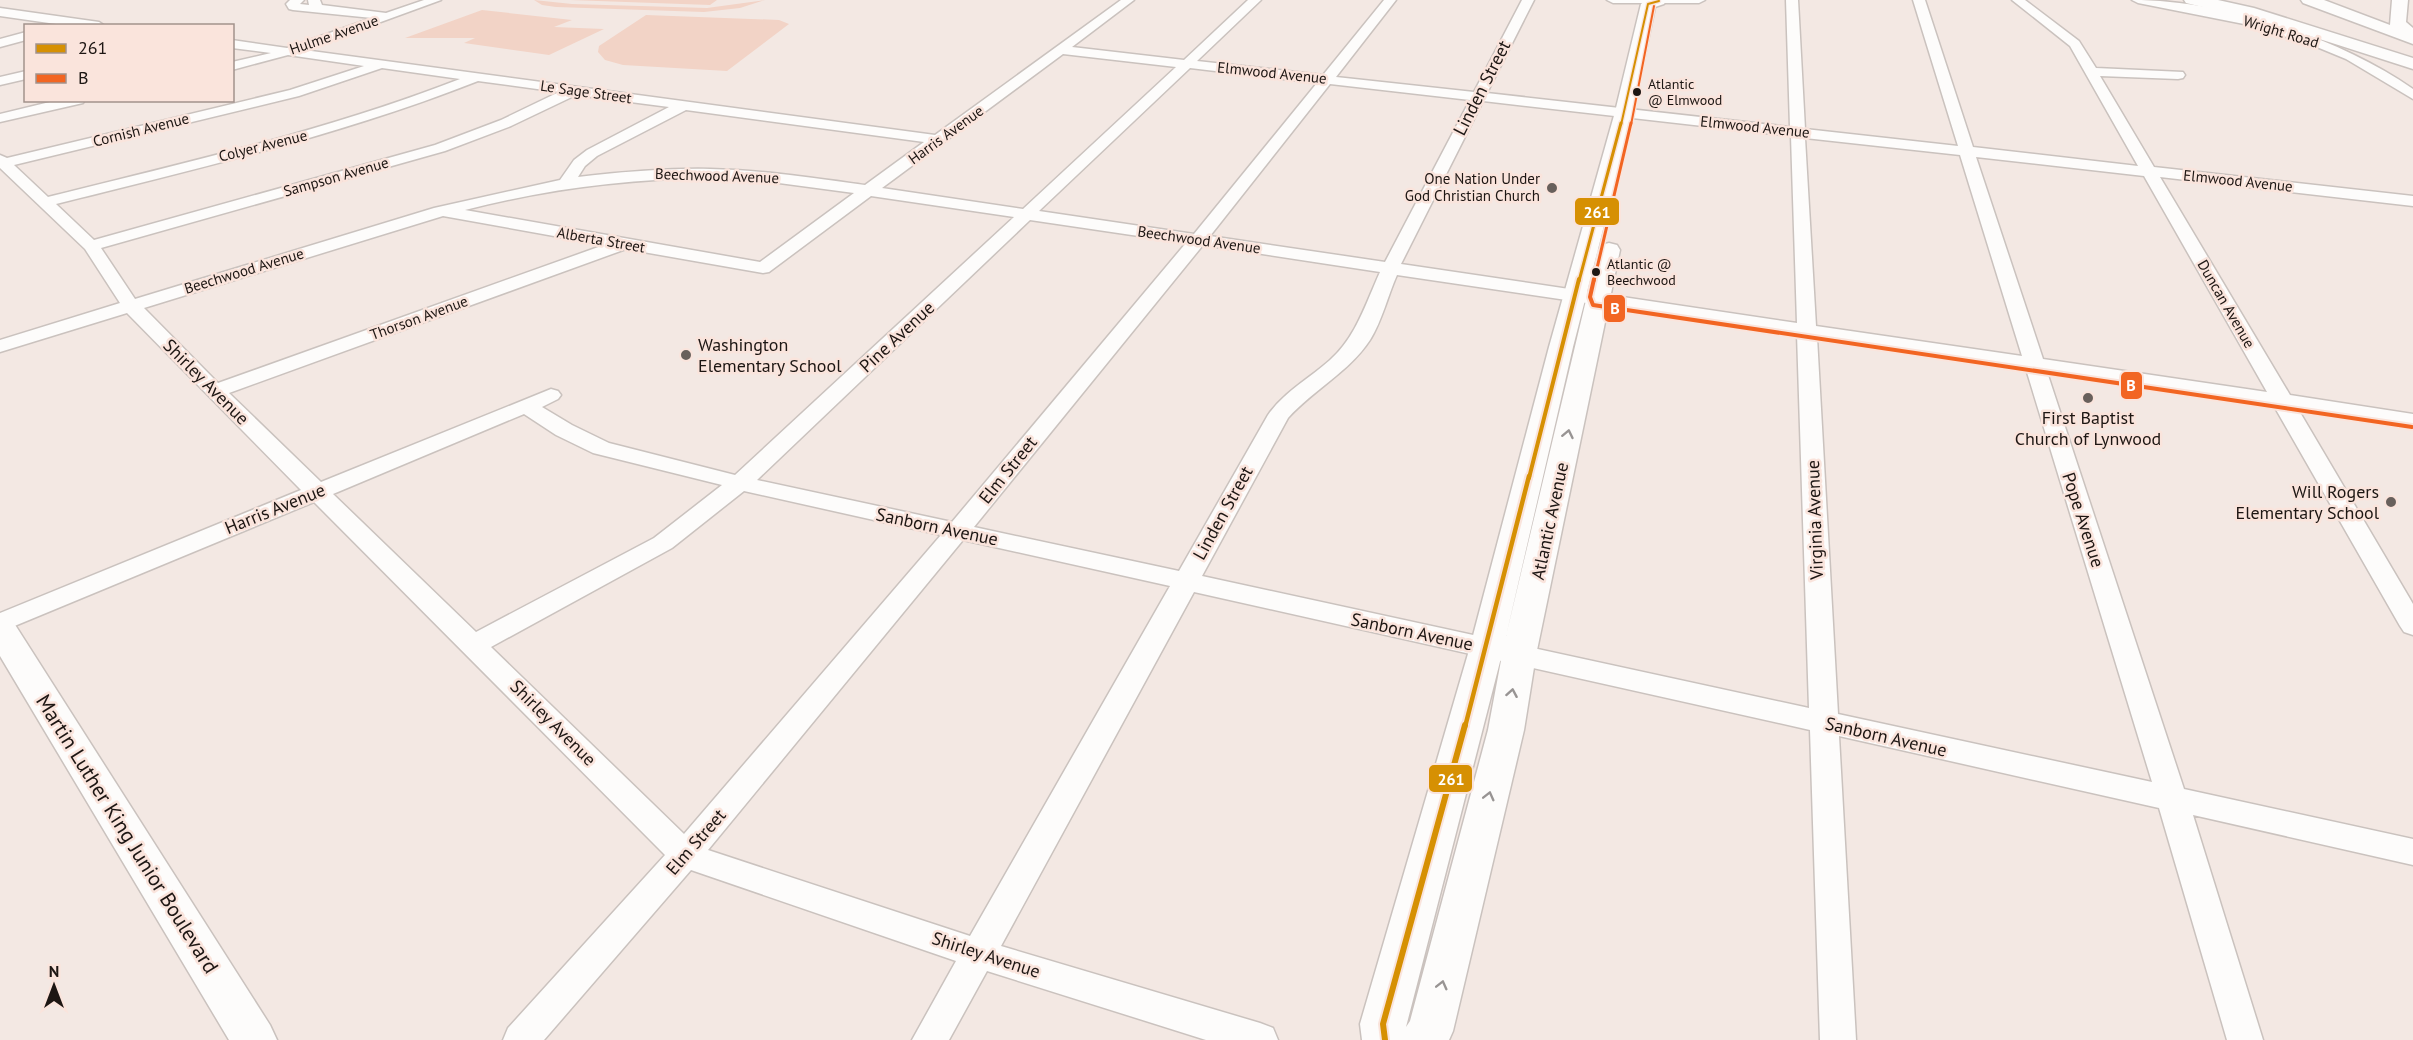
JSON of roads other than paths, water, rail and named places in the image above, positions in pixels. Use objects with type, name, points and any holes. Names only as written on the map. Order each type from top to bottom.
[{"type":"highway","points":[[2192,0],[2252,11],[2413,64]]},
{"type":"highway","points":[[2242,0],[2347,42]]},
{"type":"highway","points":[[2265,0],[2332,28],[2413,56]]},
{"type":"highway","points":[[2291,0],[2413,46]]},
{"type":"highway","points":[[2309,0],[2413,37]]},
{"type":"highway","points":[[2400,0],[2397,24],[2413,37]]},
{"type":"main road","name":"Atlantic Avenue","points":[[1423,1040],[1430,1031],[1506,730],[1503,651],[1510,544],[1561,347],[1587,297],[1633,113],[1648,4],[1659,1]]},
{"type":"main road","name":"Martin Luther King Junior Boulevard","points":[[0,628],[254,1040]]},
{"type":"main road","name":"Atlantic Avenue","points":[[1385,1040],[1383,1024],[1503,651]]},
{"type":"street","name":"Hulme Avenue","points":[[234,65],[287,52],[435,0]]},
{"type":"street","name":"Harris Avenue","points":[[763,268],[1128,0]]},
{"type":"street","name":"Pine Avenue","points":[[473,645],[663,543],[740,483],[1029,215],[1255,0]]},
{"type":"street","name":"Elm Street","points":[[521,1040],[686,855],[958,531],[1198,240],[1390,0]]},
{"type":"street","name":"Linden Street","points":[[930,1040],[1279,415],[1292,400],[1339,363],[1361,338],[1390,269],[1528,0]]},
{"type":"street","points":[[1613,0],[1699,0]]},
{"type":"street","name":"Virginia Avenue","points":[[1792,0],[1838,1040]]},
{"type":"street","name":"Pope Avenue","points":[[1919,0],[2172,800],[2245,1040]]},
{"type":"street","name":"Duncan Avenue","points":[[2018,0],[2075,44],[2413,626]]},
{"type":"street","name":"Wright Road","points":[[2138,0],[2230,16],[2324,45],[2391,80],[2413,95]]},
{"type":"street","points":[[295,2],[293,7],[299,9],[329,9]]},
{"type":"street","points":[[313,2],[315,6],[329,9],[388,17]]},
{"type":"street","points":[[0,12],[67,24]]},
{"type":"street","points":[[0,43],[24,37]]},
{"type":"street","name":"Le Sage Street","points":[[234,44],[939,140]]},
{"type":"street","name":"Elmwood Avenue","points":[[1061,50],[2413,201]]},
{"type":"street","name":"Cornish Avenue","points":[[2,161],[285,95],[381,64]]},
{"type":"street","points":[[2091,72],[2178,75]]},
{"type":"street","points":[[0,81],[24,75]]},
{"type":"street","name":"Colyer Avenue","points":[[46,202],[362,120],[426,99],[477,77]]},
{"type":"street","name":"Sampson Avenue","points":[[91,246],[440,148],[499,126],[575,90]]},
{"type":"street","points":[[0,118],[69,102]]},
{"type":"street","points":[[567,182],[579,164],[592,153],[684,105]]},
{"type":"street","name":"Shirley Avenue","points":[[2,161],[91,246],[131,306],[316,492],[686,855],[979,954],[1260,1040]]},
{"type":"street","name":"Beechwood Avenue","points":[[0,346],[440,212],[503,195],[567,182],[631,174],[725,173],[768,176],[2413,420]]},
{"type":"street","name":"Alberta Street","points":[[440,212],[763,268]]},
{"type":"street","name":"Thorson Avenue","points":[[215,391],[623,245]]},
{"type":"street","name":"Harris Avenue","points":[[0,623],[551,395]]},
{"type":"street","name":"Sanborn Avenue","points":[[526,406],[584,441],[601,448],[740,483],[2413,852]]},
{"type":"place","name":"Atlantic @ Elmwood","points":[[1637,92]]},
{"type":"place","name":"One Nation Under God Christian Church","points":[[1552,188]]},
{"type":"place","name":"Atlantic @ Beechwood","points":[[1596,272]]},
{"type":"place","name":"Washington Elementary School","points":[[686,355]]},
{"type":"place","name":"First Baptist Church of Lynwood","points":[[2088,398]]},
{"type":"place","name":"Will Rogers Elementary School","points":[[2391,502]]}]
